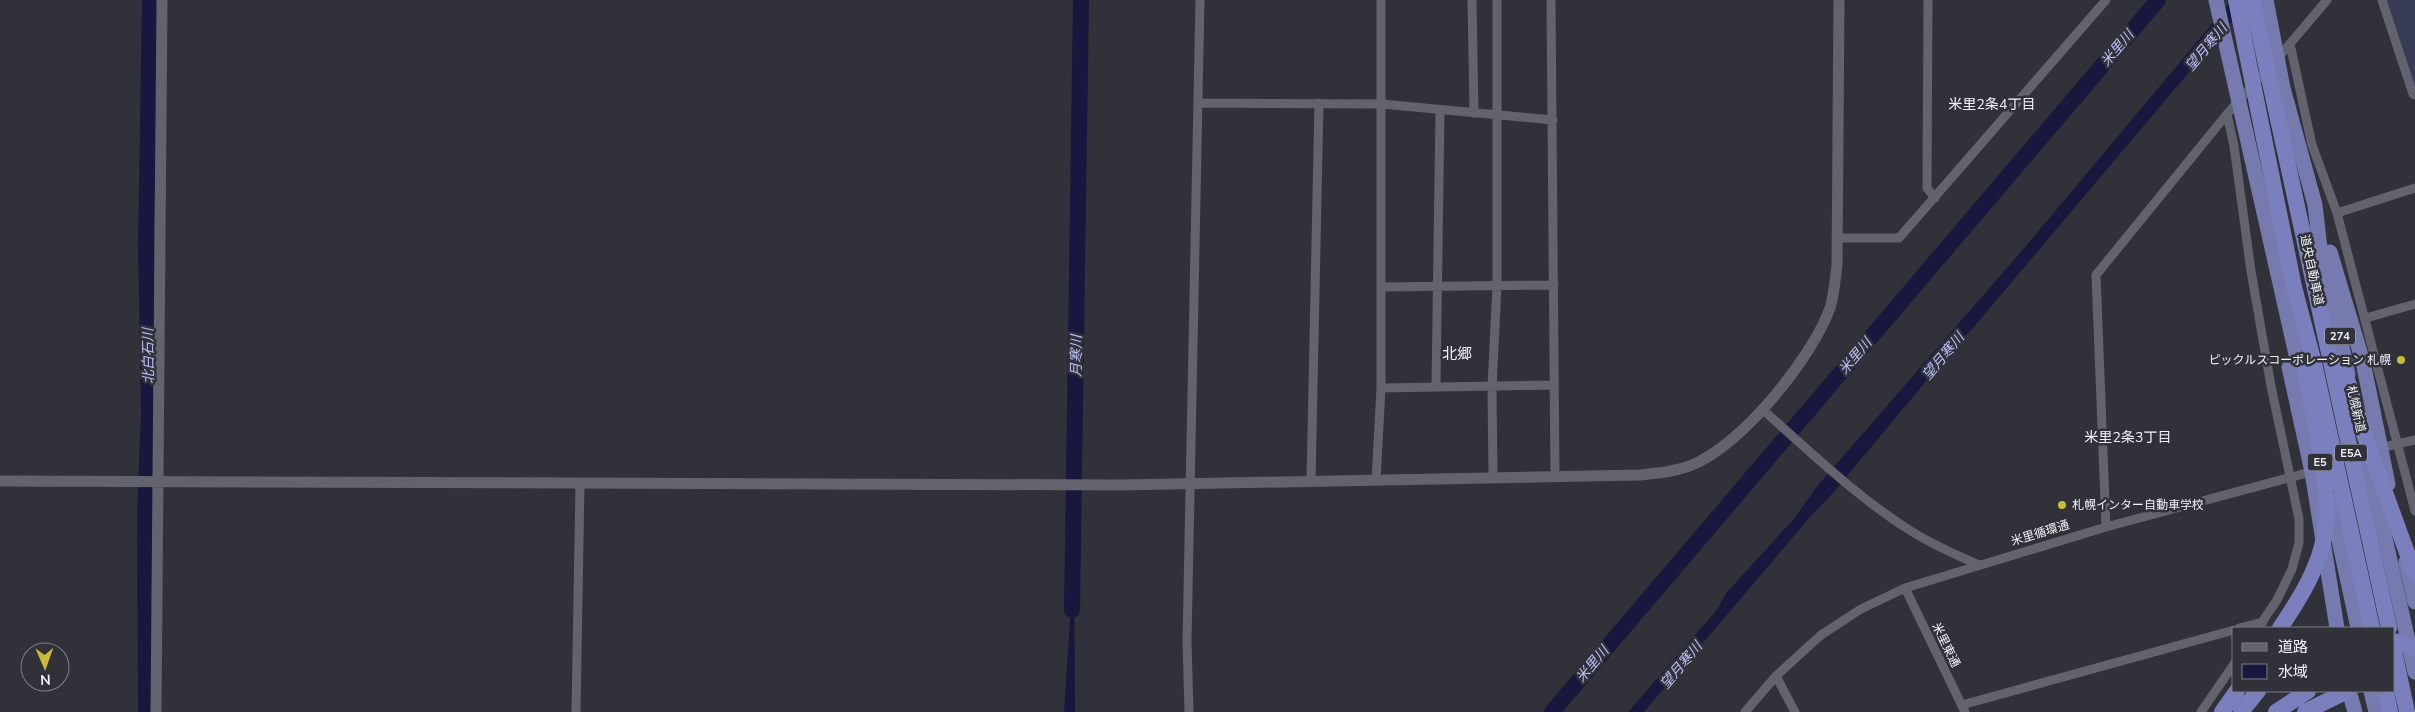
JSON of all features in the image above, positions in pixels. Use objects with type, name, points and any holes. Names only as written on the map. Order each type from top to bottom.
[{"type":"highway","points":[[2216,0],[2358,627]]},
{"type":"highway","name":"道央自動車道","points":[[2236,0],[2294,287],[2314,363],[2372,627]]},
{"type":"highway","name":"道央自動車道","points":[[2252,0],[2389,627]]},
{"type":"highway","name":"札幌新道","points":[[2266,0],[2283,88],[2315,205],[2320,248],[2415,672]]},
{"type":"highway","points":[[2315,205],[2363,362],[2380,448],[2415,602]]},
{"type":"highway","points":[[2265,223],[2281,332],[2312,472],[2337,627]]},
{"type":"highway","points":[[2314,278],[2365,437],[2415,575]]},
{"type":"highway","name":"E5","points":[[2281,627],[2314,570],[2324,534],[2326,511],[2294,287]]},
{"type":"highway","points":[[2395,642],[2415,648]]},
{"type":"highway","points":[[2395,658],[2407,712]]},
{"type":"highway","points":[[2222,712],[2235,692]]},
{"type":"highway","points":[[2241,712],[2257,692]]},
{"type":"highway","points":[[2276,712],[2306,692]]},
{"type":"highway","points":[[2304,712],[2346,692]]},
{"type":"highway","points":[[2348,692],[2355,712]]},
{"type":"highway","points":[[2372,692],[2376,712]]},
{"type":"highway","points":[[2386,692],[2390,712]]},
{"type":"street","points":[[156,712],[154,482],[162,0]]},
{"type":"street","points":[[1189,712],[1187,641],[1200,0]]},
{"type":"street","points":[[1376,480],[1381,388],[1381,0]]},
{"type":"street","points":[[1472,0],[1474,113]]},
{"type":"street","points":[[1493,478],[1492,386],[1497,286],[1498,115],[1496,0]]},
{"type":"street","points":[[1551,0],[1555,477]]},
{"type":"street","points":[[0,481],[1110,485],[1639,475],[1673,471],[1692,465],[1730,442],[1762,409],[1816,340],[1831,306],[1837,266],[1839,0]]},
{"type":"street","points":[[1928,0],[1927,188],[1936,198]]},
{"type":"street","points":[[1837,238],[1899,238],[1936,198],[2106,0]]},
{"type":"street","points":[[2106,527],[2096,275],[2228,114],[2327,0]]},
{"type":"street","points":[[2382,0],[2413,94],[2415,95]]},
{"type":"street","points":[[2290,44],[2312,145],[2337,213],[2415,511]]},
{"type":"street","points":[[1199,103],[1382,104],[1553,120]]},
{"type":"street","points":[[1311,481],[1319,103]]},
{"type":"street","points":[[1436,386],[1440,110]]},
{"type":"street","points":[[2228,114],[2251,271],[2289,477],[2299,519],[2299,543],[2292,569],[2261,625],[2246,627]]},
{"type":"street","points":[[2337,213],[2415,188]]},
{"type":"street","points":[[1382,287],[1554,285]]},
{"type":"street","points":[[2366,318],[2415,304]]},
{"type":"street","points":[[1381,388],[1554,385]]},
{"type":"street","points":[[1762,409],[1864,496],[1910,530],[1943,549],[1980,565]]},
{"type":"street","name":"米里循環通","points":[[1745,712],[1776,676],[1821,635],[1861,609],[1905,588],[2106,527],[2312,472],[2380,448],[2415,440]]},
{"type":"street","points":[[576,712],[580,484]]},
{"type":"street","name":"米里東通","points":[[1905,588],[1964,709]]},
{"type":"street","points":[[1964,709],[2232,631]]},
{"type":"street","points":[[2201,712],[2232,667]]},
{"type":"street","points":[[1776,676],[1795,712]]},
{"type":"shaded area","points":[[2387,0],[2415,0],[2415,87]]},
{"type":"water","name":"望月寒川","points":[[2232,0],[2250,0],[1832,494],[1644,712],[1628,712],[1716,611],[1727,592],[1792,521],[1819,484],[2020,253]]},
{"type":"water","points":[[1074,559],[1075,712],[1064,712]]},
{"type":"waterway","name":"北白石川","points":[[146,712],[145,513],[149,412],[146,246],[150,0]]},
{"type":"waterway","name":"月寒川","points":[[1072,610],[1081,0]]},
{"type":"waterway","name":"米里川","points":[[1552,712],[2158,0]]},
{"type":"place","name":"ピックルスコーポレーション 札幌","points":[[2401,360]]},
{"type":"place","name":"札幌インター自動車学校","points":[[2062,505]]},
{"type":"district","name":"米里2条4丁目","points":[[1992,104]]},
{"type":"district","name":"北郷","points":[[1457,354]]},
{"type":"district","name":"米里2条3丁目","points":[[2128,437]]}]
